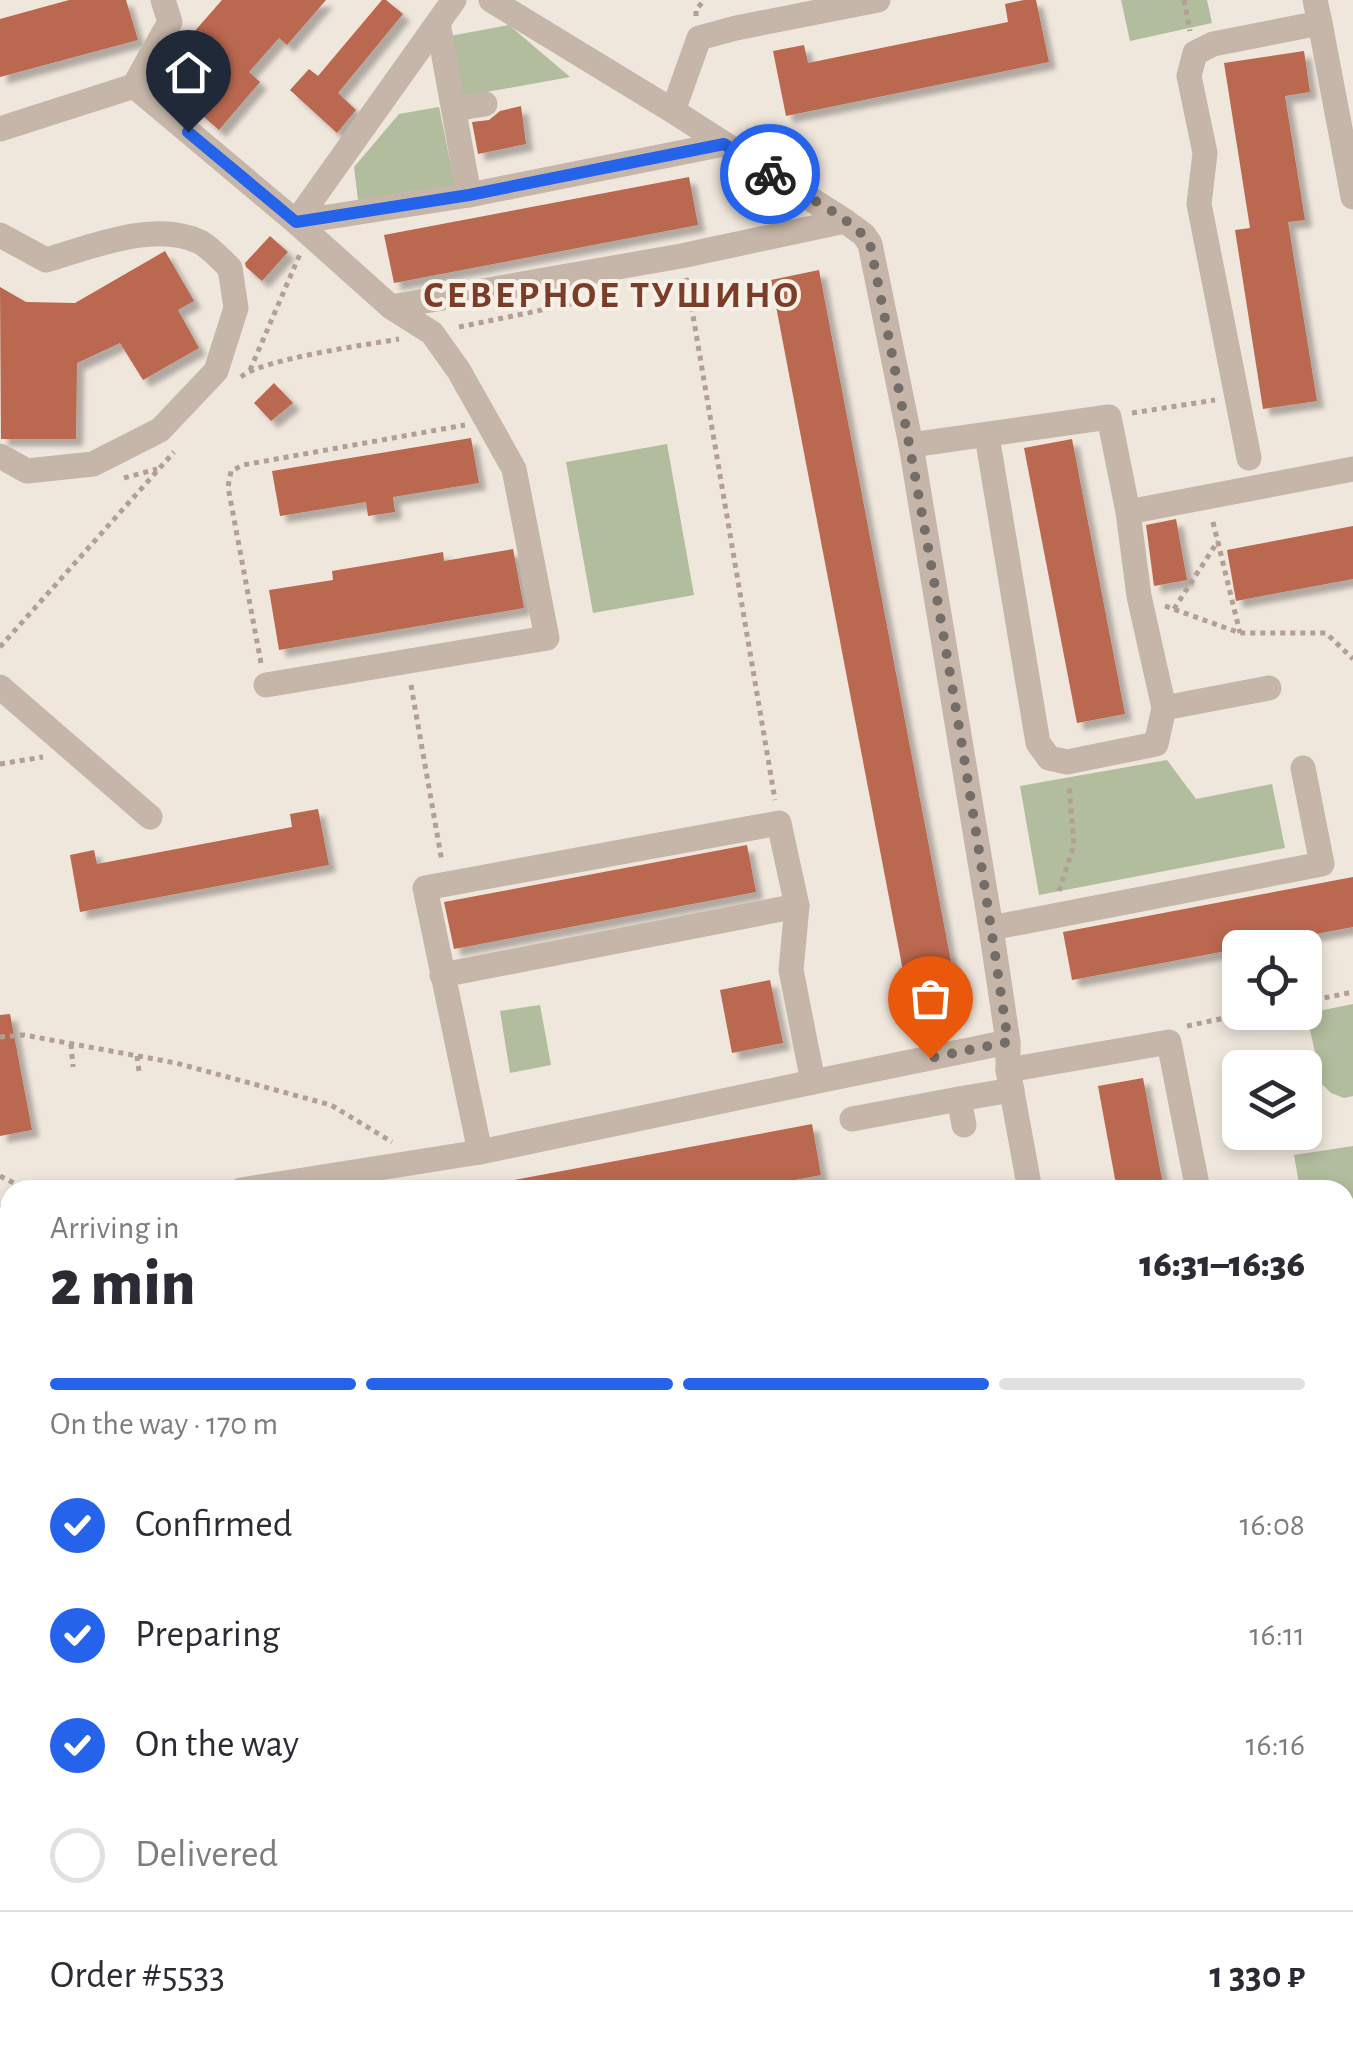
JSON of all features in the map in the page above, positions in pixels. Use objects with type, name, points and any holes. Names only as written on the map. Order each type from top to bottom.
[{"type":"street","points":[[0,129],[134,86],[170,22],[163,0]]},
{"type":"street","points":[[302,228],[454,0]]},
{"type":"street","points":[[492,0],[845,221],[870,244],[911,446],[991,928],[1010,1080],[1028,1180]]},
{"type":"street","points":[[673,111],[700,38],[878,0]]},
{"type":"street","points":[[1249,458],[1199,204],[1205,154],[1189,76],[1195,53],[1318,12],[1353,198]]},
{"type":"street","points":[[438,24],[469,195]]},
{"type":"street","points":[[134,86],[390,307],[432,333],[514,469],[546,638],[266,686]]},
{"type":"street","points":[[454,109],[486,104]]},
{"type":"street","points":[[302,228],[724,144]]},
{"type":"street","points":[[390,307],[681,256],[845,221]]},
{"type":"street","points":[[0,235],[46,260],[107,242],[161,232],[201,242],[230,268],[236,308],[216,371],[160,430],[93,464],[27,471],[0,456]]},
{"type":"street","points":[[911,446],[1109,417],[1128,512],[1139,596],[1164,708],[1156,744],[1067,762],[1049,758],[1038,744],[987,436]]},
{"type":"street","points":[[1128,512],[1353,469]]},
{"type":"street","points":[[0,687],[150,817]]},
{"type":"street","points":[[1164,708],[1269,688]]},
{"type":"street","points":[[991,928],[1322,864],[1302,768]]},
{"type":"street","points":[[480,1152],[425,888],[778,822],[797,906],[791,970],[812,1082]]},
{"type":"street","points":[[442,975],[797,906]]},
{"type":"street","points":[[304,1180],[480,1152],[1008,1042]]},
{"type":"street","points":[[852,1119],[959,1099],[1010,1080],[1169,1042],[1196,1180]]},
{"type":"street","points":[[959,1099],[964,1126]]},
{"type":"path","points":[[1184,0],[1190,30]]},
{"type":"path","points":[[250,370],[302,228]]},
{"type":"path","points":[[668,284],[686,280],[778,822]]},
{"type":"path","points":[[238,381],[250,370],[274,363],[614,296]]},
{"type":"path","points":[[1109,417],[1236,396]]},
{"type":"path","points":[[266,686],[228,487],[231,471],[243,465],[485,421]]},
{"type":"path","points":[[0,647],[182,443]]},
{"type":"path","points":[[1208,497],[1240,633]]},
{"type":"path","points":[[1174,609],[1218,541]]},
{"type":"path","points":[[1139,596],[1240,633],[1326,634],[1353,659]]},
{"type":"path","points":[[408,662],[446,884]]},
{"type":"path","points":[[0,764],[76,751]]},
{"type":"path","points":[[1051,916],[1074,846],[1067,762]]},
{"type":"path","points":[[1322,998],[1353,992]]},
{"type":"path","points":[[1169,1042],[1185,1026],[1222,1018]]},
{"type":"path","points":[[0,1037],[24,1036],[176,1063],[330,1105],[425,1161]]},
{"type":"path","points":[[71,1044],[73,1067]]},
{"type":"path","points":[[137,1056],[139,1071]]},
{"type":"green space","points":[[1121,0],[1207,0],[1212,23],[1130,41]]},
{"type":"green space","points":[[509,25],[570,77],[459,97],[450,36]]},
{"type":"green space","points":[[439,107],[455,185],[358,200],[354,167],[399,114]]},
{"type":"green space","points":[[667,444],[694,595],[593,613],[566,462]]},
{"type":"green space","points":[[1167,760],[1196,799],[1272,784],[1285,848],[1039,895],[1020,786]]},
{"type":"green space","points":[[1353,1004],[1353,1096],[1344,1098],[1331,1093],[1322,1084],[1322,1050],[1314,1050],[1310,1030],[1322,1030],[1323,1010]]},
{"type":"green space","points":[[540,1005],[551,1065],[510,1073],[500,1011]]},
{"type":"green space","points":[[1353,1146],[1353,1180],[1298,1180],[1294,1155]]},
{"type":"building","points":[[69,0],[126,0],[138,40],[0,77],[0,19]]},
{"type":"building","points":[[222,0],[326,0],[287,45],[279,38],[249,72],[260,82],[219,130],[195,109],[203,99],[165,65]]},
{"type":"building","points":[[382,0],[403,14],[338,93],[356,110],[337,133],[290,90],[309,69],[318,76]]},
{"type":"building","points":[[1036,0],[1049,62],[786,116],[773,51],[804,45],[808,63],[1008,22],[1005,4]]},
{"type":"building","points":[[1304,51],[1310,92],[1285,96],[1305,220],[1288,222],[1317,401],[1263,409],[1235,230],[1250,228],[1224,63]]},
{"type":"building","points":[[521,106],[526,144],[478,154],[472,122],[489,120],[500,111]]},
{"type":"building","points":[[689,177],[698,225],[394,283],[384,235]]},
{"type":"building","points":[[270,236],[288,252],[262,281],[245,263]]},
{"type":"building","points":[[165,251],[194,301],[178,310],[199,348],[143,380],[120,343],[77,363],[76,439],[1,439],[0,287],[26,302],[75,303]]},
{"type":"building","points":[[819,270],[961,1014],[913,1023],[771,280]]},
{"type":"building","points":[[274,383],[293,403],[271,421],[254,403]]},
{"type":"building","points":[[471,438],[479,483],[393,497],[395,512],[368,516],[366,502],[280,516],[272,471]]},
{"type":"building","points":[[1072,439],[1125,714],[1077,723],[1024,448]]},
{"type":"building","points":[[1176,519],[1187,580],[1154,586],[1146,525]]},
{"type":"building","points":[[1353,526],[1353,579],[1236,601],[1227,550]]},
{"type":"building","points":[[513,549],[524,608],[279,650],[269,590],[333,580],[332,571],[443,552],[444,561]]},
{"type":"building","points":[[318,809],[329,865],[80,912],[70,855],[94,850],[97,864],[292,827],[290,814]]},
{"type":"building","points":[[747,845],[756,892],[454,949],[444,902]]},
{"type":"building","points":[[1353,877],[1353,927],[1322,933],[1222,930],[1222,952],[1072,980],[1063,932]]},
{"type":"building","points":[[770,980],[783,1043],[732,1053],[720,990]]},
{"type":"building","points":[[10,1014],[32,1130],[0,1136],[0,1015]]},
{"type":"building","points":[[1143,1078],[1162,1180],[1115,1180],[1098,1086]]},
{"type":"building","points":[[812,1124],[821,1175],[795,1180],[514,1180]]},
{"type":"way so far","points":[[770,174],[845,221],[870,244],[911,446],[1008,1042],[930,1058]]},
{"type":"district","name":"СЕВЕРНОЕ ТУШИНО","points":[[612,294]]},
{"type":"route","points":[[188,132],[296,222],[469,195],[724,144],[770,174]]}]
